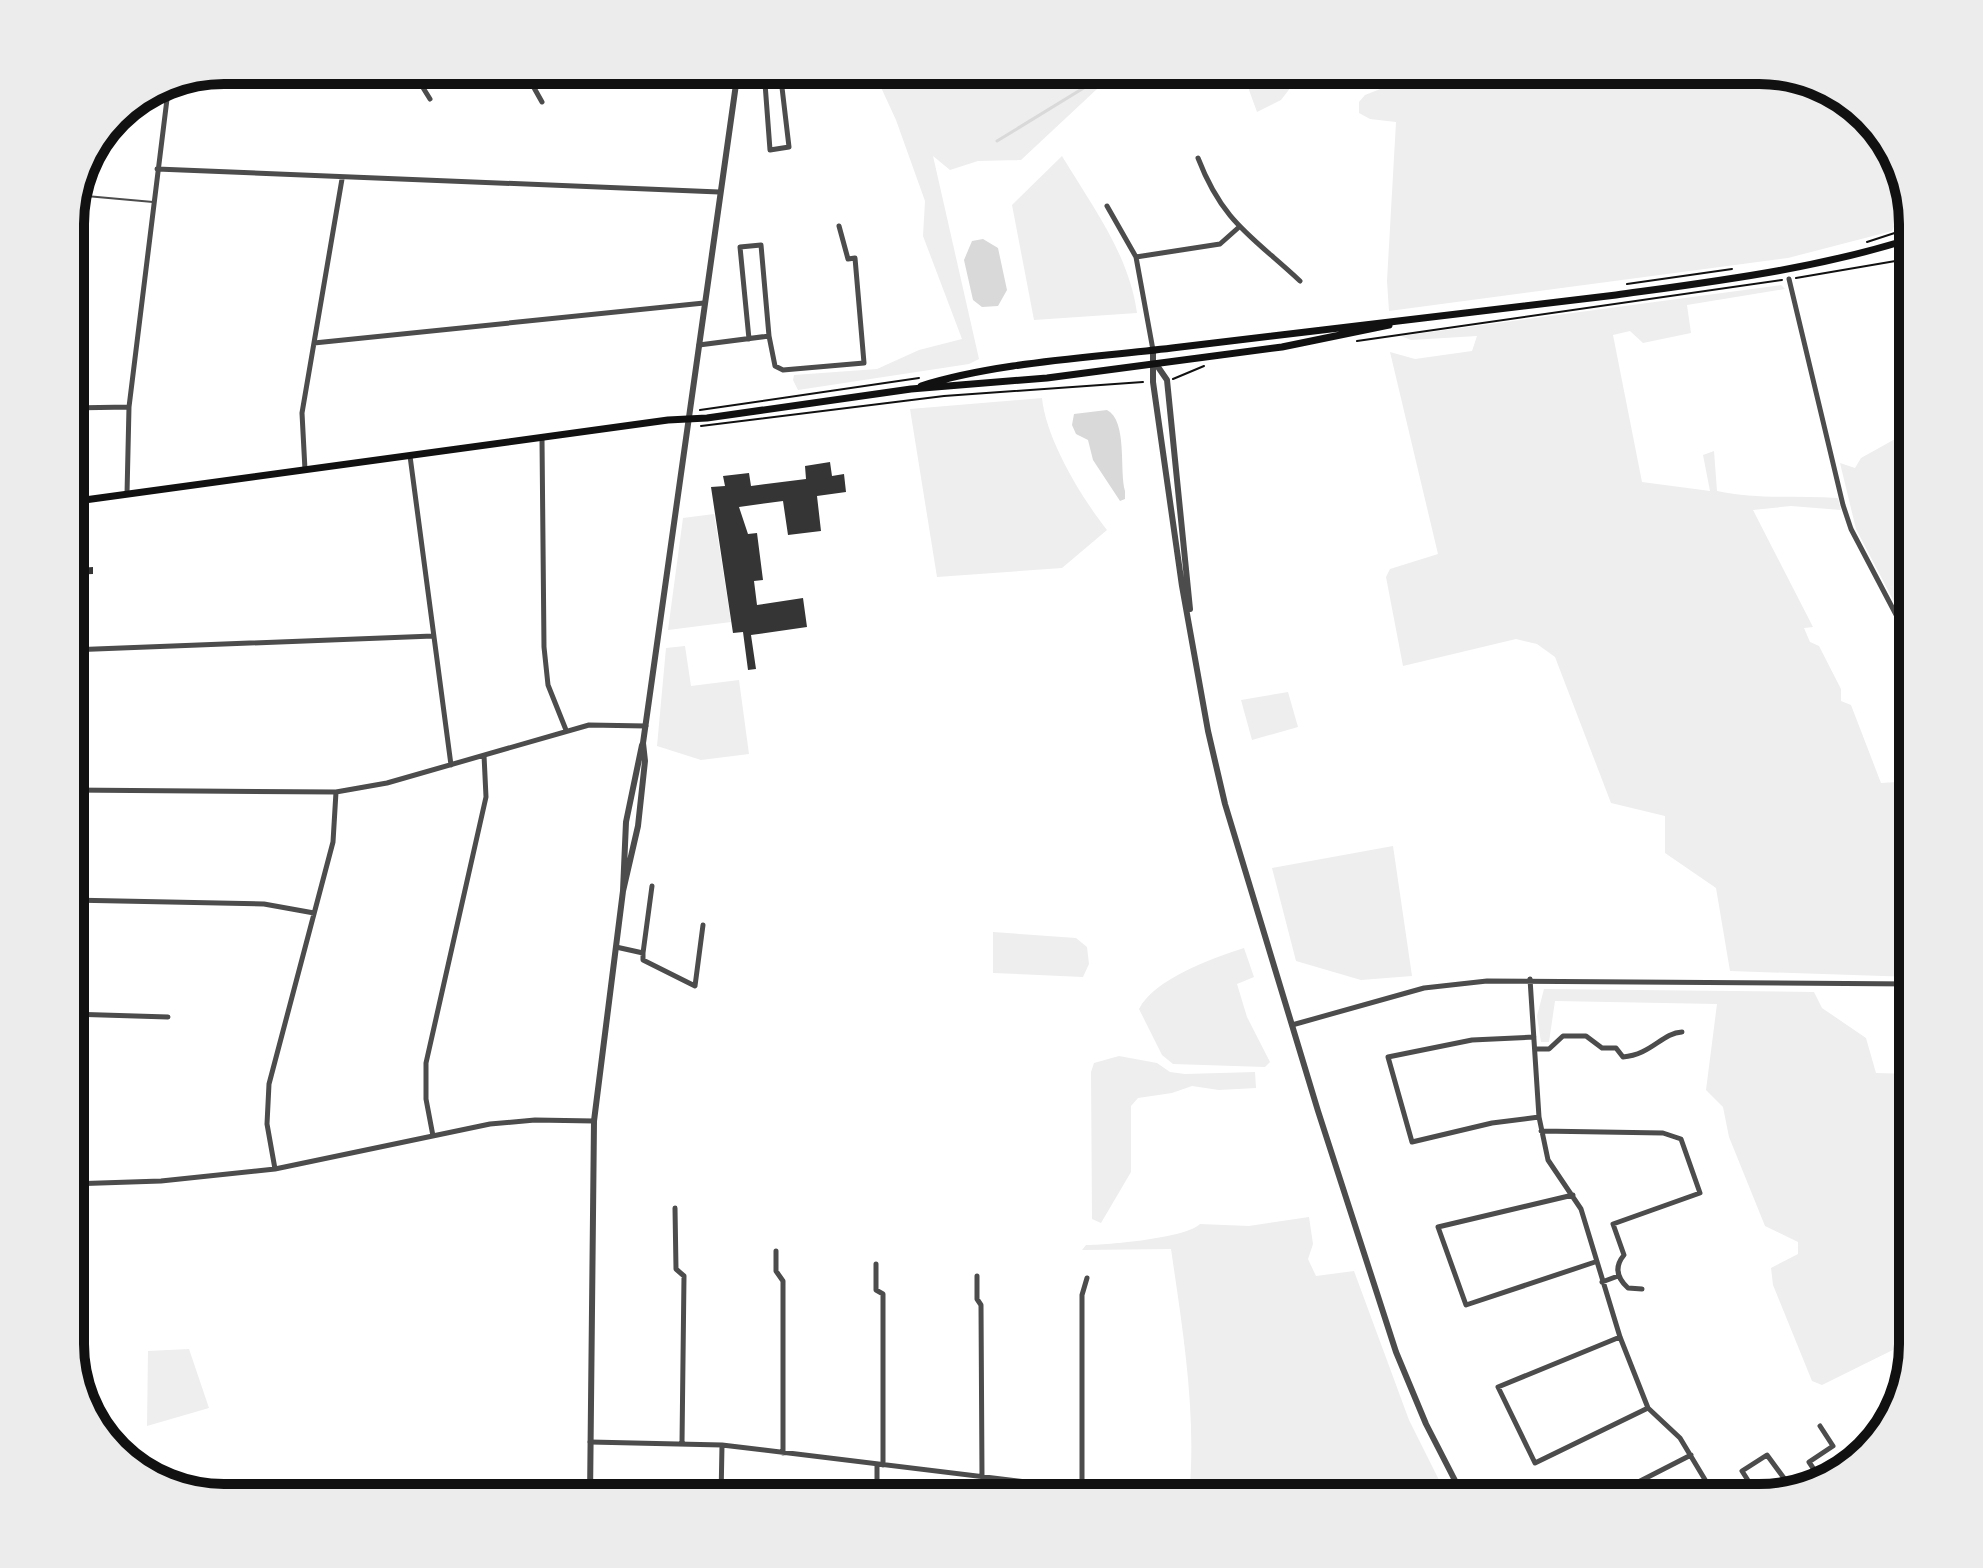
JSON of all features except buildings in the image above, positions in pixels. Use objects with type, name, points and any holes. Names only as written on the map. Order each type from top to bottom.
[{"type":"main road","points":[[911,389],[940,380],[1153,350],[1282,333],[1389,325],[1764,275],[1858,255],[1899,242]]},
{"type":"main road","points":[[84,500],[911,389],[1017,382],[1282,347],[1389,325]]},
{"type":"street","points":[[421,84],[430,99]]},
{"type":"street","points":[[532,84],[542,102]]},
{"type":"street","points":[[623,891],[626,822],[646,726],[736,84]]},
{"type":"street","points":[[765,84],[770,150],[789,147],[782,84]]},
{"type":"street","points":[[127,494],[129,407],[167,97]]},
{"type":"street","points":[[1198,158],[1222,208],[1238,228],[1300,281]]},
{"type":"street","points":[[157,169],[342,179],[719,192]]},
{"type":"street","points":[[305,470],[300,435],[342,179]]},
{"type":"street","points":[[1107,206],[1136,257],[1153,350],[1153,382],[1208,731],[1225,804],[1291,1025],[1396,1352],[1426,1424],[1457,1484]]},
{"type":"street","points":[[749,339],[740,247],[761,245],[769,336],[775,366],[783,370],[864,363],[855,258],[848,259],[839,226]]},
{"type":"street","points":[[1136,257],[1220,244],[1238,228]]},
{"type":"street","points":[[1789,279],[1843,505],[1851,529],[1899,620]]},
{"type":"street","points":[[314,343],[704,303]]},
{"type":"street","points":[[698,345],[769,336]]},
{"type":"street","points":[[1155,364],[1167,380],[1192,632]]},
{"type":"street","points":[[84,408],[129,407]]},
{"type":"street","points":[[542,439],[544,647],[548,685],[566,730]]},
{"type":"street","points":[[410,456],[452,765]]},
{"type":"street","points":[[84,649],[433,636]]},
{"type":"street","points":[[84,790],[336,792],[387,783],[566,730],[607,723],[646,726]]},
{"type":"street","points":[[590,1484],[594,1121],[623,891],[638,826],[645,761],[643,743]]},
{"type":"street","points":[[433,1136],[426,1099],[426,1063],[486,797],[484,755]]},
{"type":"street","points":[[275,1169],[267,1124],[269,1084],[333,842],[336,792]]},
{"type":"street","points":[[652,886],[643,960],[695,986],[703,925]]},
{"type":"street","points":[[84,900],[264,904],[314,913]]},
{"type":"street","points":[[615,947],[643,953]]},
{"type":"street","points":[[1291,1025],[1424,988],[1530,979],[1899,984]]},
{"type":"street","points":[[1530,979],[1539,1117],[1548,1160],[1573,1195],[1620,1337],[1648,1408],[1680,1438],[1708,1484]]},
{"type":"street","points":[[84,1014],[168,1017]]},
{"type":"street","points":[[1535,1049],[1549,1049],[1563,1036],[1586,1036],[1602,1048],[1616,1048],[1623,1057],[1639,1056],[1673,1032],[1682,1032]]},
{"type":"street","points":[[1534,1037],[1459,1042],[1388,1057],[1412,1142],[1470,1127],[1539,1117]]},
{"type":"street","points":[[84,1184],[148,1182],[275,1169],[513,1121],[594,1121]]},
{"type":"street","points":[[1541,1131],[1663,1133],[1681,1139],[1700,1193],[1613,1224],[1624,1255],[1619,1262],[1618,1276],[1628,1288],[1642,1289]]},
{"type":"street","points":[[1573,1195],[1438,1227],[1466,1305],[1595,1262]]},
{"type":"street","points":[[675,1208],[676,1269],[684,1276],[682,1443]]},
{"type":"street","points":[[776,1251],[776,1271],[783,1281],[783,1453]]},
{"type":"street","points":[[876,1264],[876,1290],[883,1294],[878,1484]]},
{"type":"street","points":[[977,1276],[977,1299],[981,1305],[982,1477]]},
{"type":"street","points":[[1602,1282],[1618,1276]]},
{"type":"street","points":[[1082,1484],[1082,1295],[1087,1278]]},
{"type":"street","points":[[1620,1337],[1498,1387],[1535,1463],[1648,1408]]},
{"type":"street","points":[[1815,1472],[1809,1462],[1833,1446],[1820,1426]]},
{"type":"street","points":[[590,1442],[722,1445],[1041,1484]]},
{"type":"street","points":[[721,1484],[722,1445]]},
{"type":"street","points":[[1634,1484],[1691,1455]]},
{"type":"street","points":[[1750,1484],[1742,1471],[1767,1455],[1786,1481]]},
{"type":"lane","points":[[87,196],[153,202]]},
{"type":"path","points":[[1863,243],[1899,231]]},
{"type":"path","points":[[1789,279],[1899,260]]},
{"type":"shaded area","points":[[879,84],[1105,84],[1021,160],[978,161],[950,170],[933,156],[979,359],[969,364],[798,390],[794,375],[877,369],[919,350],[962,339],[923,236],[925,201]]},
{"type":"shaded area","points":[[1250,84],[1293,84],[1281,100],[1257,112],[1249,90]]},
{"type":"shaded area","points":[[1393,84],[1759,84],[1804,91],[1829,103],[1851,119],[1870,139],[1885,162],[1894,188],[1899,217],[1892,231],[1788,258],[1389,311],[1387,281],[1396,122],[1370,119],[1359,113],[1359,102],[1365,95]]},
{"type":"shaded area","points":[[1062,156],[1118,251],[1133,291],[1137,313],[1034,320],[1012,205]]},
{"type":"shaded area","points":[[983,239],[998,248],[1007,290],[998,306],[982,307],[973,300],[964,260],[972,241]]},
{"type":"shaded area","points":[[1781,285],[1785,289],[1687,305],[1691,333],[1643,343],[1630,331],[1613,335],[1642,482],[1710,491],[1703,455],[1714,451],[1717,491],[1838,498],[1841,510],[1791,506],[1753,510],[1813,627],[1804,628],[1810,642],[1819,646],[1841,689],[1841,701],[1851,705],[1881,783],[1899,782],[1899,977],[1730,971],[1716,888],[1665,853],[1665,816],[1611,803],[1555,657],[1537,644],[1516,639],[1403,666],[1386,577],[1390,569],[1438,554],[1390,352],[1415,359],[1472,351],[1477,336],[1411,340],[1401,336]]},
{"type":"shaded area","points":[[1042,398],[1057,449],[1086,501],[1107,530],[1062,568],[937,577],[910,409]]},
{"type":"shaded area","points":[[1107,410],[1114,416],[1120,435],[1125,499],[1120,501],[1093,460],[1088,440],[1076,434],[1072,425],[1074,414]]},
{"type":"shaded area","points":[[1899,437],[1899,611],[1856,529],[1840,463],[1855,468],[1861,458]]},
{"type":"shaded area","points":[[714,514],[731,622],[668,630],[683,518]]},
{"type":"shaded area","points":[[685,646],[691,686],[739,680],[749,754],[701,760],[657,746],[666,648]]},
{"type":"shaded area","points":[[1288,692],[1298,727],[1252,740],[1241,700]]},
{"type":"shaded area","points":[[1393,846],[1412,976],[1361,980],[1296,961],[1272,868]]},
{"type":"shaded area","points":[[993,932],[1076,938],[1087,947],[1089,964],[1083,977],[993,973]]},
{"type":"shaded area","points":[[1244,948],[1254,977],[1237,984],[1247,1017],[1270,1062],[1265,1067],[1173,1064],[1162,1055],[1139,1009],[1157,988],[1171,979]]},
{"type":"shaded area","points":[[1544,989],[1814,992],[1822,1008],[1866,1038],[1876,1073],[1899,1074],[1899,1347],[1822,1385],[1812,1381],[1773,1285],[1771,1268],[1798,1254],[1798,1242],[1765,1226],[1729,1137],[1723,1107],[1706,1090],[1717,1004],[1555,1001],[1549,1042],[1541,1042],[1537,1016]]},
{"type":"shaded area","points":[[1119,1056],[1157,1063],[1170,1072],[1185,1074],[1255,1072],[1256,1088],[1219,1090],[1192,1086],[1172,1093],[1138,1098],[1131,1106],[1131,1172],[1101,1223],[1092,1219],[1091,1072],[1094,1063]]},
{"type":"shaded area","points":[[1309,1217],[1313,1244],[1308,1259],[1316,1276],[1354,1271],[1409,1420],[1441,1484],[1190,1484],[1190,1404],[1171,1249],[1082,1250],[1086,1245],[1164,1237],[1200,1224],[1249,1226]]},
{"type":"shaded area","points":[[189,1349],[209,1408],[147,1426],[148,1351]]},
{"type":"waterway","points":[[997,141],[1090,84]]}]
